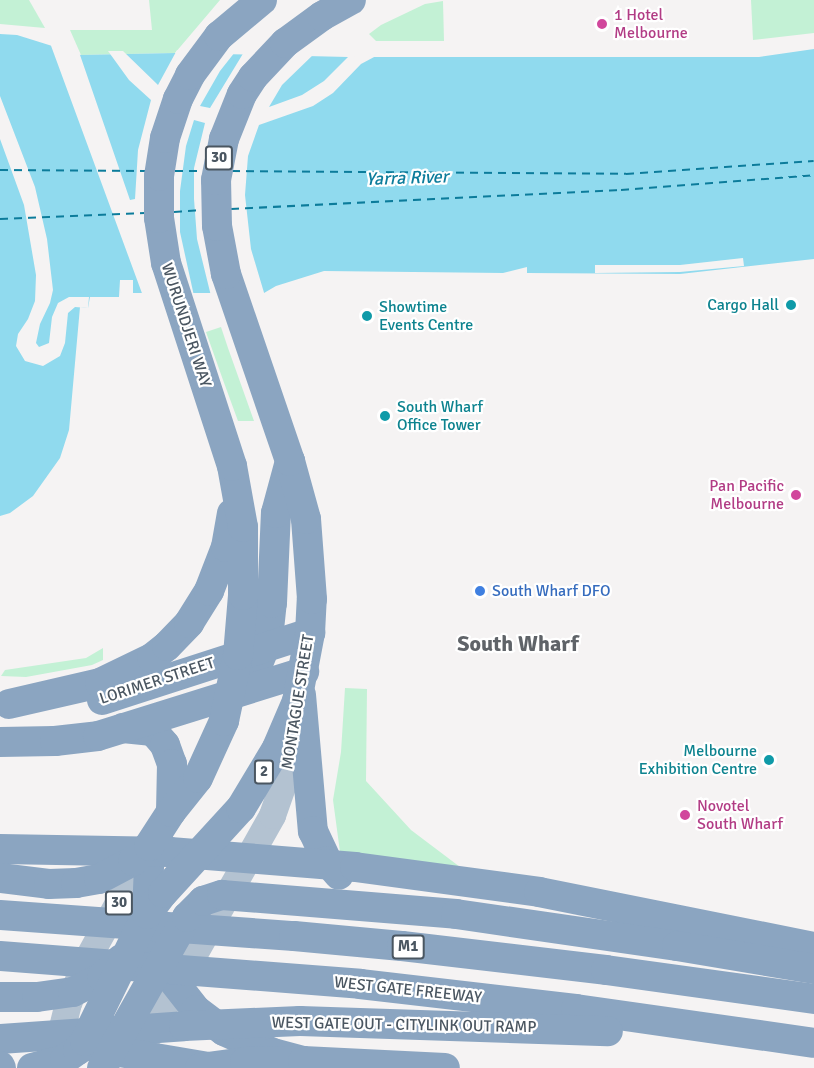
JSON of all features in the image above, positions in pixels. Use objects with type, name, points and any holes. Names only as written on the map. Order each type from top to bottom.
[{"type":"highway","name":"WURUNDJERI WAY","points":[[233,471],[171,285],[159,218],[159,176],[165,138],[172,115],[190,75],[219,36],[262,0]]},
{"type":"highway","name":"30","points":[[287,452],[236,307],[219,247],[215,201],[219,159],[233,114],[253,77],[285,44],[322,16],[351,0]]},
{"type":"highway","points":[[251,651],[273,603],[276,513],[287,452]]},
{"type":"highway","name":"MONTAGUE STREET","points":[[287,452],[302,501],[311,557],[310,633],[300,687]]},
{"type":"highway","name":"30","points":[[160,828],[208,761],[231,694],[251,651],[243,527],[233,471]]},
{"type":"highway","points":[[4,704],[100,683],[152,658],[180,633],[200,608],[218,569],[234,506],[233,471]]},
{"type":"highway","name":"LORIMER STREET","points":[[4,704],[83,704],[142,688],[310,633]]},
{"type":"highway","points":[[300,687],[309,775],[309,811],[313,831],[327,861],[352,886],[367,894],[443,912],[677,946],[814,969]]},
{"type":"highway","name":"LORIMER STREET","points":[[0,742],[80,739],[231,694],[300,687]]},
{"type":"highway","name":"2","points":[[100,976],[131,947],[147,914],[163,892],[241,808],[277,748],[300,687]]},
{"type":"highway","points":[[122,728],[153,731],[165,745],[171,764],[160,828],[149,866],[147,914],[151,939],[168,973],[196,1010],[224,1031],[273,1053],[315,1061]]},
{"type":"highway","points":[[0,878],[49,884],[99,879],[133,861],[160,828]]},
{"type":"highway","points":[[0,849],[170,852],[378,869],[539,891],[814,947]]},
{"type":"highway","points":[[102,1068],[127,1025],[168,973],[195,906],[210,898],[228,894],[377,909],[443,912]]},
{"type":"highway","points":[[0,907],[56,933],[100,976],[127,1025],[130,1043],[129,1068]]},
{"type":"highway","name":"M1","points":[[0,915],[191,927],[392,945],[606,970],[814,999]]},
{"type":"highway","name":"WEST GATE FREEWAY","points":[[0,956],[360,984],[576,1009],[812,1043]]},
{"type":"highway","points":[[0,997],[38,997],[73,992],[100,976]]},
{"type":"highway","points":[[47,1066],[78,1050],[99,1017],[100,976]]},
{"type":"highway","name":"WEST GATE OUT - CITYLINK OUT RAMP","points":[[0,1039],[184,1026],[300,1021],[543,1028],[812,1043]]},
{"type":"highway","points":[[0,1034],[214,1068]]},
{"type":"highway","points":[[200,1068],[245,1062],[315,1061],[445,1068]]},
{"type":"main road","name":"MONTAGUE STREET","points":[[228,894],[272,815],[283,789],[290,764],[300,687]]},
{"type":"main road","name":"30","points":[[100,976],[160,828]]},
{"type":"main road","points":[[129,1068],[168,973]]},
{"type":"main road","points":[[47,1066],[73,992]]},
{"type":"green space","points":[[0,0],[29,0],[45,28],[0,24]]},
{"type":"green space","points":[[149,0],[220,0],[175,53],[81,55],[70,30],[152,30]]},
{"type":"green space","points":[[751,0],[814,0],[814,33],[753,40]]},
{"type":"green space","points":[[443,1],[444,41],[376,41],[369,34],[381,25],[425,4]]},
{"type":"green space","points":[[221,327],[254,421],[238,421],[206,332]]},
{"type":"green space","points":[[103,648],[103,660],[92,665],[26,677],[1,676],[5,670],[86,658]]},
{"type":"green space","points":[[345,688],[367,689],[366,781],[411,830],[464,870],[340,852],[333,800],[341,752]]},
{"type":"water","name":"Yarra River","points":[[0,34],[17,35],[81,55],[175,53],[348,57],[759,57],[814,49],[814,259],[680,274],[527,273],[527,267],[503,273],[324,271],[276,286],[264,293],[133,293],[133,280],[120,280],[119,297],[90,297],[88,308],[80,307],[69,430],[60,458],[33,496],[10,513],[0,516]]},
{"type":"pier","points":[[50,43],[79,52],[130,200],[135,199],[138,150],[151,100],[129,80],[108,51],[123,51],[158,85],[177,50],[235,52],[220,71],[200,106],[210,108],[244,52],[315,53],[282,85],[269,107],[302,95],[324,81],[348,57],[376,56],[361,64],[333,93],[313,106],[259,125],[248,156],[245,195],[251,249],[265,296],[211,296],[197,239],[194,199],[194,168],[205,123],[194,120],[186,146],[180,191],[180,232],[194,296],[143,296]]},
{"type":"pier","points":[[0,96],[35,187],[47,239],[53,290],[50,303],[40,324],[36,343],[39,347],[49,343],[52,317],[58,303],[69,297],[89,297],[88,308],[75,307],[68,313],[65,343],[60,356],[43,366],[25,361],[16,346],[18,334],[28,319],[35,301],[36,275],[24,205],[0,139]]},
{"type":"pier","points":[[743,258],[744,266],[680,272],[595,273],[595,265],[680,265]]},
{"type":"ferry route","points":[[232,171],[626,174],[814,161]]},
{"type":"ferry route","points":[[0,170],[146,171]]},
{"type":"ferry route","points":[[175,171],[203,171]]},
{"type":"ferry route","points":[[231,209],[621,190],[814,175]]},
{"type":"ferry route","points":[[174,212],[202,210]]},
{"type":"ferry route","points":[[0,219],[145,213]]},
{"type":"place","name":"1 Hotel Melbourne","points":[[602,24]]},
{"type":"place","name":"Cargo Hall","points":[[791,305]]},
{"type":"place","name":"Showtime Events Centre","points":[[367,316]]},
{"type":"place","name":"South Wharf Office Tower","points":[[385,416]]},
{"type":"place","name":"Pan Pacific Melbourne","points":[[796,495]]},
{"type":"place","name":"South Wharf DFO","points":[[480,591]]},
{"type":"place","name":"Melbourne Exhibition Centre","points":[[769,760]]},
{"type":"place","name":"Novotel South Wharf","points":[[685,815]]},
{"type":"district","name":"South Wharf","points":[[518,644]]}]
